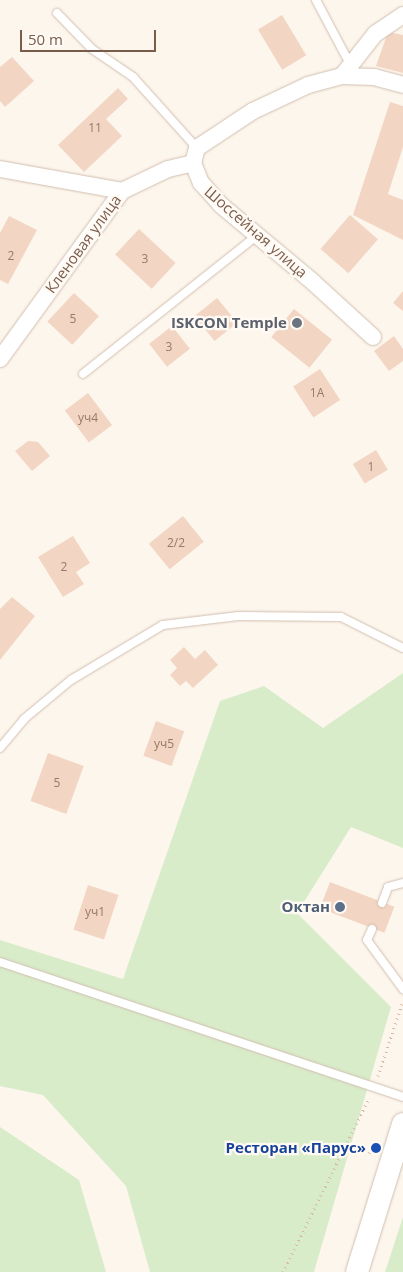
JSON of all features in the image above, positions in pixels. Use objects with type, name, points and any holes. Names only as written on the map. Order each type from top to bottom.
[{"type":"main road","points":[[357,1272],[403,1124]]},
{"type":"street","points":[[195,155],[253,111],[308,85],[346,70],[375,34],[403,15]]},
{"type":"street","points":[[346,70],[403,85]]},
{"type":"street","name":"Кленовая улица","points":[[0,359],[122,191],[195,155]]},
{"type":"street","name":"Шоссейная улица","points":[[195,155],[201,183],[221,205],[373,336]]},
{"type":"street","points":[[0,168],[122,191]]},
{"type":"lane","points":[[316,0],[346,70]]},
{"type":"lane","points":[[57,13],[92,49],[133,77],[195,155]]},
{"type":"lane","points":[[83,374],[258,236]]},
{"type":"lane","points":[[0,748],[24,719],[71,680],[162,625],[238,616],[341,617],[403,648]]},
{"type":"lane","points":[[382,902],[388,887],[403,883]]},
{"type":"lane","points":[[372,929],[368,940],[403,989]]},
{"type":"lane","points":[[0,962],[403,1097]]},
{"type":"path","points":[[283,1272],[374,1087],[403,1001]]},
{"type":"path","points":[[347,1142],[370,1153],[376,1140]]},
{"type":"green space","points":[[403,673],[403,848],[351,827],[297,913],[391,1007],[314,1272],[150,1272],[126,1186],[43,1095],[0,1086],[0,940],[123,979],[220,701],[264,686],[323,728]]},
{"type":"green space","points":[[0,1127],[79,1180],[106,1272],[0,1272]]},
{"type":"green space","points":[[403,1217],[403,1272],[385,1272]]},
{"type":"building","points":[[282,15],[306,55],[282,70],[258,29]]},
{"type":"building","points":[[388,32],[403,35],[403,73],[376,66]]},
{"type":"building","points":[[12,57],[34,81],[5,107],[0,101],[0,67]]},
{"type":"building","points":[[118,88],[128,99],[106,119],[122,136],[84,172],[58,145]]},
{"type":"building","points":[[390,102],[403,106],[403,147],[388,194],[403,200],[403,240],[353,215]]},
{"type":"building","points":[[350,215],[378,239],[348,273],[320,249]]},
{"type":"building","points":[[9,216],[37,230],[8,284],[0,280],[0,233]]},
{"type":"building","points":[[139,229],[176,263],[152,289],[115,255]]},
{"type":"building","points":[[403,291],[403,311],[393,303]]},
{"type":"building","points":[[74,293],[99,316],[72,345],[47,322]]},
{"type":"building","points":[[217,298],[237,323],[215,341],[194,316]]},
{"type":"building","name":"ISKCON Temple","points":[[294,309],[332,340],[309,368],[271,337]]},
{"type":"building","points":[[172,326],[190,349],[167,367],[149,344]]},
{"type":"building","points":[[394,336],[403,349],[403,361],[389,371],[374,351]]},
{"type":"building","points":[[320,369],[340,400],[313,417],[293,386]]},
{"type":"building","points":[[88,393],[112,425],[89,442],[65,410]]},
{"type":"building","points":[[28,441],[38,442],[50,456],[32,471],[15,451]]},
{"type":"building","points":[[376,450],[388,470],[365,484],[353,464]]},
{"type":"building","points":[[183,516],[204,542],[170,569],[149,544]]},
{"type":"building","points":[[73,536],[90,563],[76,572],[84,584],[63,597],[38,557]]},
{"type":"building","points":[[12,597],[35,616],[0,660],[0,609]]},
{"type":"building","points":[[184,647],[195,659],[205,650],[218,665],[193,688],[186,681],[180,686],[170,675],[177,668],[170,660]]},
{"type":"building","points":[[156,721],[184,731],[172,766],[143,756]]},
{"type":"building","points":[[48,753],[84,766],[66,814],[31,801]]},
{"type":"building","points":[[330,882],[394,907],[384,933],[320,908]]},
{"type":"building","points":[[88,885],[118,895],[104,940],[73,930]]},
{"type":"place","name":"ISKCON Temple","points":[[297,323]]},
{"type":"place","name":"Октан","points":[[340,907]]},
{"type":"place","name":"Ресторан «Парус»","points":[[376,1148]]}]
